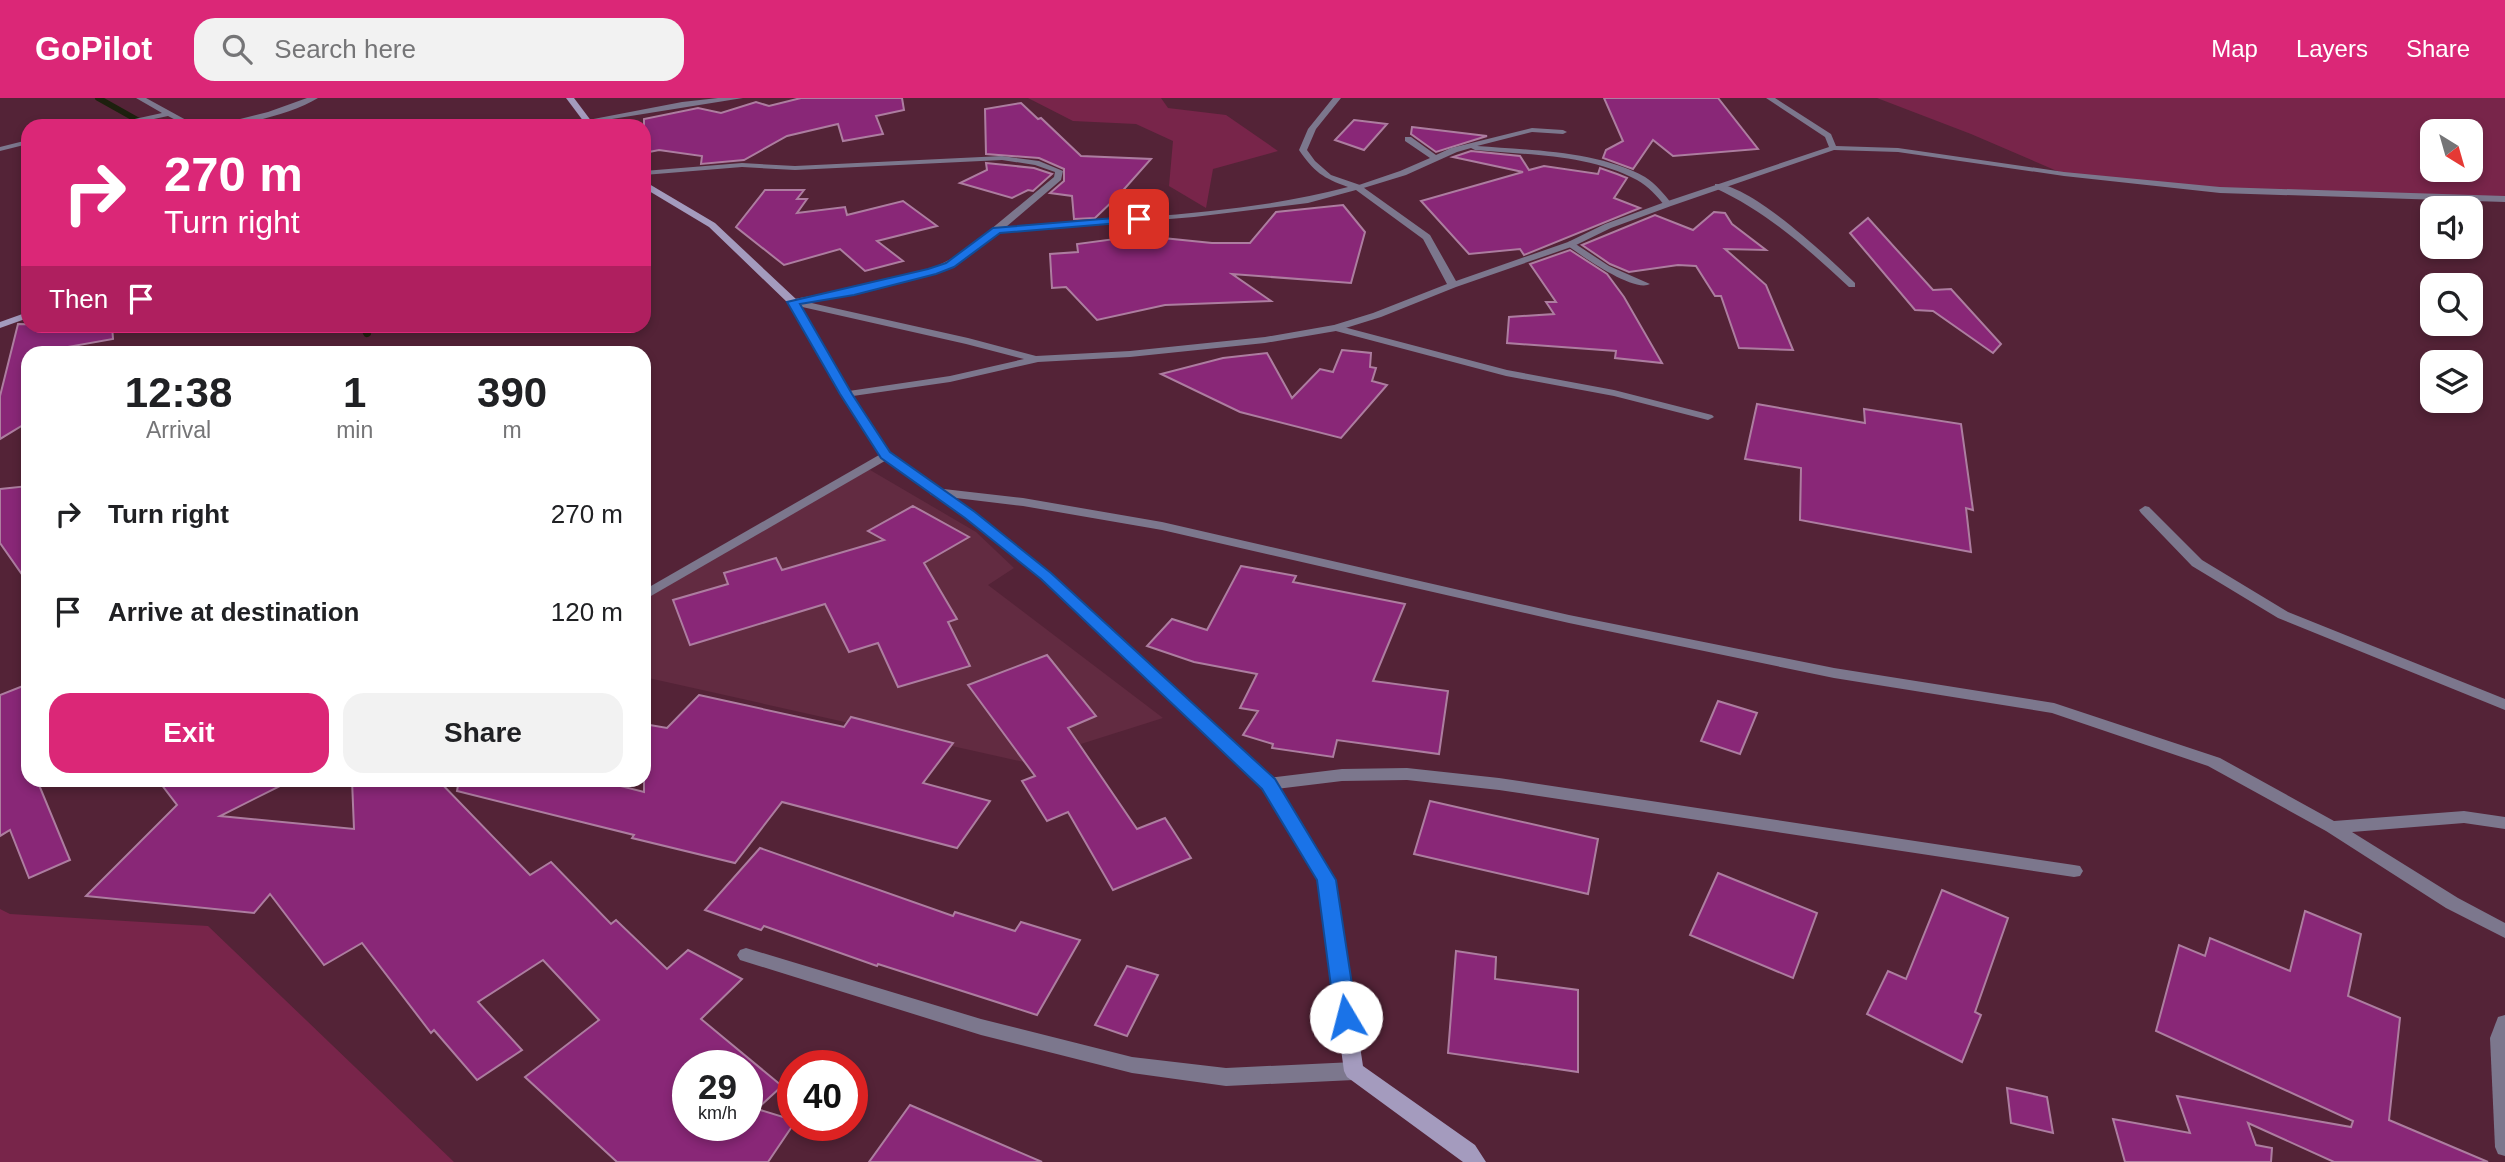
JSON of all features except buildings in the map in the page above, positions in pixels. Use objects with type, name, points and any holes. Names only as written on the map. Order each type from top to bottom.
[{"type":"street","points":[[140,98],[178,119]]},
{"type":"street","points":[[248,119],[314,98]]},
{"type":"street","points":[[570,98],[586,119]]},
{"type":"street","points":[[681,104],[694,98]]},
{"type":"street","points":[[608,119],[681,104],[739,98]]},
{"type":"street","points":[[1337,98],[1312,129],[1303,150],[1312,163],[1328,177],[1357,187],[1427,237],[1453,285]]},
{"type":"street","points":[[1770,98],[1828,136],[1833,148]]},
{"type":"street","points":[[145,119],[167,114]]},
{"type":"street","points":[[997,230],[1194,214],[1308,200],[1403,173],[1467,147],[1532,130],[1563,132]]},
{"type":"street","points":[[1408,139],[1435,158]]},
{"type":"street","points":[[0,149],[21,144]]},
{"type":"street","points":[[1467,147],[1586,162],[1621,171],[1652,186],[1668,204]]},
{"type":"street","points":[[846,394],[950,379],[1036,359],[1130,354],[1265,340],[1336,328],[1571,244],[1608,226],[1668,204],[1833,148],[1898,150],[2052,172],[2220,190],[2505,199]]},
{"type":"street","points":[[651,172],[742,165],[809,167],[1002,158],[1036,163],[1059,171],[1058,178],[957,261],[932,272],[854,291],[793,302]]},
{"type":"street","points":[[1718,186],[1768,210],[1794,230],[1852,285]]},
{"type":"street","points":[[651,188],[712,225],[793,302],[846,394],[886,455],[970,515],[1046,576],[1268,784],[1326,880],[1354,1071]]},
{"type":"street","points":[[1571,244],[1606,268],[1645,284]]},
{"type":"street","points":[[793,302],[1036,359]]},
{"type":"street","points":[[0,326],[21,318]]},
{"type":"street","points":[[1336,328],[1469,364],[1614,393],[1708,417]]},
{"type":"street","points":[[651,592],[886,455]]},
{"type":"street","points":[[935,492],[1023,502],[1163,526],[1569,619],[1834,673],[2054,708],[2214,762],[2332,827],[2452,903],[2505,931]]},
{"type":"street","points":[[2146,510],[2197,563],[2283,615],[2505,705]]},
{"type":"street","points":[[1268,784],[1342,775],[1407,774],[1499,784],[2074,871]]},
{"type":"street","points":[[2332,827],[2464,817],[2505,823]]},
{"type":"street","points":[[746,955],[981,1027],[1132,1065],[1226,1077],[1354,1071],[1468,1152],[1476,1162]]},
{"type":"street","points":[[2505,1023],[2500,1038],[2505,1147]]},
{"type":"shaded area","points":[[1028,98],[1161,98],[1168,108],[1226,115],[1278,151],[1213,169],[1206,208],[1169,186],[1173,141],[1136,124],[1073,121]]},
{"type":"shaded area","points":[[1877,98],[2505,98],[2505,199],[2483,198],[2483,196],[2220,190],[2064,174]]},
{"type":"shaded area","points":[[865,467],[976,532],[1014,568],[988,585],[1163,718],[1024,762],[651,679],[651,592]]},
{"type":"shaded area","points":[[0,909],[10,914],[208,926],[454,1162],[0,1162]]},
{"type":"waterway","points":[[98,98],[136,119]]},
{"type":"route","points":[[1139,219],[997,230],[964,256],[932,272],[854,291],[793,302],[846,394],[886,455],[906,472],[970,515],[1046,576],[1268,784],[1326,880],[1346,1017]]}]
